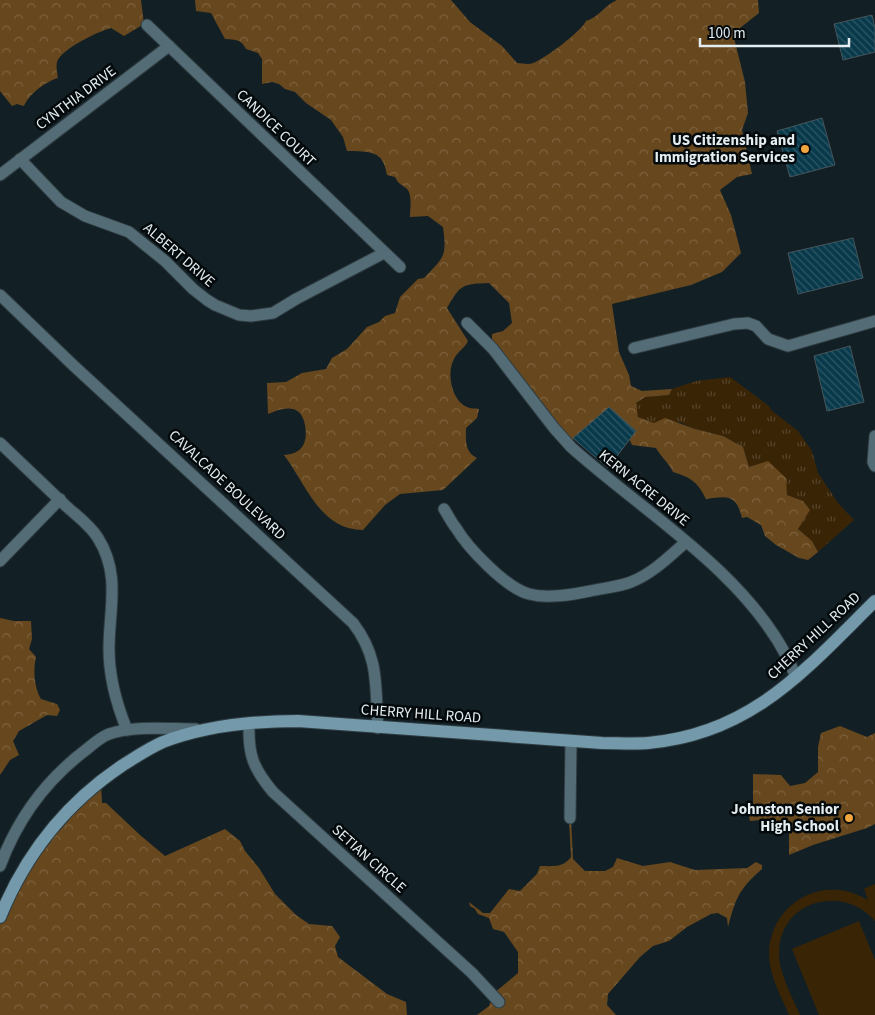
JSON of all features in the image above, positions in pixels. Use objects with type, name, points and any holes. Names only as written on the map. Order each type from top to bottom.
[{"type":"main road","name":"CHERRY HILL ROAD","points":[[0,917],[21,873],[46,836],[67,811],[92,787],[138,756],[162,743],[249,723],[298,721],[602,743],[646,743],[691,735],[728,723],[766,702],[796,678],[875,601]]},
{"type":"street","name":"CANDICE COURT","points":[[147,25],[384,253]]},
{"type":"street","name":"CYNTHIA DRIVE","points":[[0,175],[169,46]]},
{"type":"street","name":"ALBERT DRIVE","points":[[20,160],[61,202],[85,216],[129,232],[207,300],[239,315],[251,316],[273,313],[384,253]]},
{"type":"street","points":[[384,253],[400,267]]},
{"type":"street","name":"CAVALCADE BOULEVARD","points":[[0,295],[360,631],[369,650],[375,670],[378,696],[378,728]]},
{"type":"street","points":[[634,348],[734,324],[748,323],[756,326],[768,339],[788,346],[875,321]]},
{"type":"street","name":"KERN ACRE DRIVE","points":[[467,322],[493,349],[554,428],[571,446],[686,542],[743,595],[776,638],[788,658],[796,678]]},
{"type":"street","points":[[875,436],[872,462],[875,466]]},
{"type":"street","points":[[0,443],[84,520],[98,537],[104,550],[112,573],[114,589],[109,635],[112,680],[118,708],[127,730]]},
{"type":"street","points":[[0,561],[60,499]]},
{"type":"street","points":[[444,509],[467,543],[499,576],[527,594],[541,596],[576,594],[630,583],[648,573],[686,542]]},
{"type":"street","name":"SETIAN CIRCLE","points":[[249,723],[252,762],[261,778],[472,973],[499,1002]]},
{"type":"street","points":[[0,866],[3,846],[34,802],[65,768],[100,738],[127,730],[212,730]]},
{"type":"street","points":[[570,818],[571,741]]},
{"type":"green space","points":[[0,0],[141,0],[144,24],[124,36],[111,28],[73,46],[57,62],[58,78],[38,89],[24,106],[17,104],[12,106],[0,91]]},
{"type":"green space","points":[[195,0],[451,0],[470,22],[502,46],[517,63],[531,64],[553,51],[570,38],[586,21],[595,17],[617,0],[758,0],[759,13],[740,28],[734,38],[745,82],[748,113],[742,130],[752,174],[737,177],[720,190],[731,215],[741,253],[722,272],[691,285],[612,304],[619,352],[629,375],[631,386],[642,391],[672,389],[669,395],[645,397],[636,403],[638,417],[654,423],[665,418],[695,429],[723,436],[743,447],[749,467],[768,461],[786,478],[787,495],[803,501],[810,510],[798,529],[812,541],[818,552],[808,560],[799,558],[776,545],[765,536],[761,525],[747,517],[742,518],[737,504],[730,498],[706,499],[700,488],[693,481],[673,472],[656,448],[632,445],[627,434],[607,425],[595,423],[590,425],[569,444],[492,345],[492,334],[503,331],[512,323],[509,303],[489,283],[463,287],[447,308],[468,341],[454,359],[451,379],[454,393],[462,404],[468,408],[479,409],[477,418],[466,428],[468,449],[477,458],[443,490],[400,494],[385,505],[363,530],[348,528],[325,514],[307,491],[284,455],[296,452],[303,446],[306,431],[303,418],[296,410],[291,409],[268,414],[267,383],[286,382],[302,373],[326,369],[332,358],[347,349],[367,327],[379,322],[385,316],[395,313],[400,297],[418,279],[424,278],[443,256],[445,245],[443,227],[428,216],[410,217],[410,194],[395,177],[387,175],[382,160],[378,156],[368,152],[347,151],[343,137],[331,120],[306,103],[295,92],[272,82],[262,84],[262,59],[258,53],[246,49],[238,41],[225,39],[211,13],[196,11]]},
{"type":"green space","points":[[730,377],[769,406],[771,410],[798,431],[812,451],[818,473],[838,503],[854,520],[818,552],[812,541],[798,529],[803,501],[787,495],[749,467],[743,447],[723,436],[695,429],[679,422],[654,423],[638,417],[635,404],[645,397],[669,395],[672,389],[696,381]]},
{"type":"green space","points":[[0,618],[14,621],[31,621],[32,639],[29,649],[36,657],[34,673],[37,689],[41,699],[57,704],[60,710],[57,716],[47,715],[19,731],[13,741],[19,755],[10,760],[0,775]]},
{"type":"green space","points":[[840,726],[867,737],[875,733],[875,824],[789,855],[789,831],[771,819],[750,821],[748,812],[753,803],[753,774],[781,775],[790,786],[805,783],[818,772],[818,747],[821,733]]},
{"type":"green space","points":[[101,782],[102,803],[106,803],[165,856],[225,829],[240,841],[275,894],[296,915],[309,924],[332,926],[340,937],[335,946],[338,957],[387,994],[406,1002],[407,1015],[0,1015],[0,916],[23,869]]},
{"type":"green space","points":[[571,818],[573,859],[585,871],[605,871],[613,867],[617,858],[643,866],[670,862],[695,870],[747,868],[756,862],[762,865],[762,869],[739,895],[728,927],[727,918],[718,913],[711,914],[687,927],[669,941],[653,946],[640,957],[608,994],[607,1005],[616,1015],[477,1015],[489,1006],[493,994],[518,973],[518,952],[504,932],[493,929],[489,918],[478,914],[470,906],[469,902],[483,913],[490,913],[509,889],[520,891],[537,874],[540,866],[557,866],[568,861],[571,857],[569,820]]},
{"type":"green space","points":[[875,884],[875,921],[862,909],[846,903],[831,901],[815,903],[801,910],[790,921],[782,935],[779,953],[786,985],[800,1015],[789,1015],[771,970],[769,954],[770,940],[781,916],[801,898],[825,890],[847,891],[868,900],[864,889]]},
{"type":"green space","points":[[859,921],[875,960],[875,1015],[819,1015],[792,949]]},
{"type":"building","points":[[872,15],[875,28],[875,52],[843,60],[834,24]]},
{"type":"building","points":[[822,118],[835,165],[790,177],[777,131]]},
{"type":"building","points":[[853,238],[863,278],[798,294],[788,253]]},
{"type":"building","points":[[850,346],[864,402],[827,411],[814,356]]},
{"type":"building","points":[[609,407],[636,431],[608,468],[573,438]]},
{"type":"place","name":"US Citizenship and Immigration Services","points":[[805,149]]},
{"type":"place","name":"Johnston Senior High School","points":[[849,818]]}]
